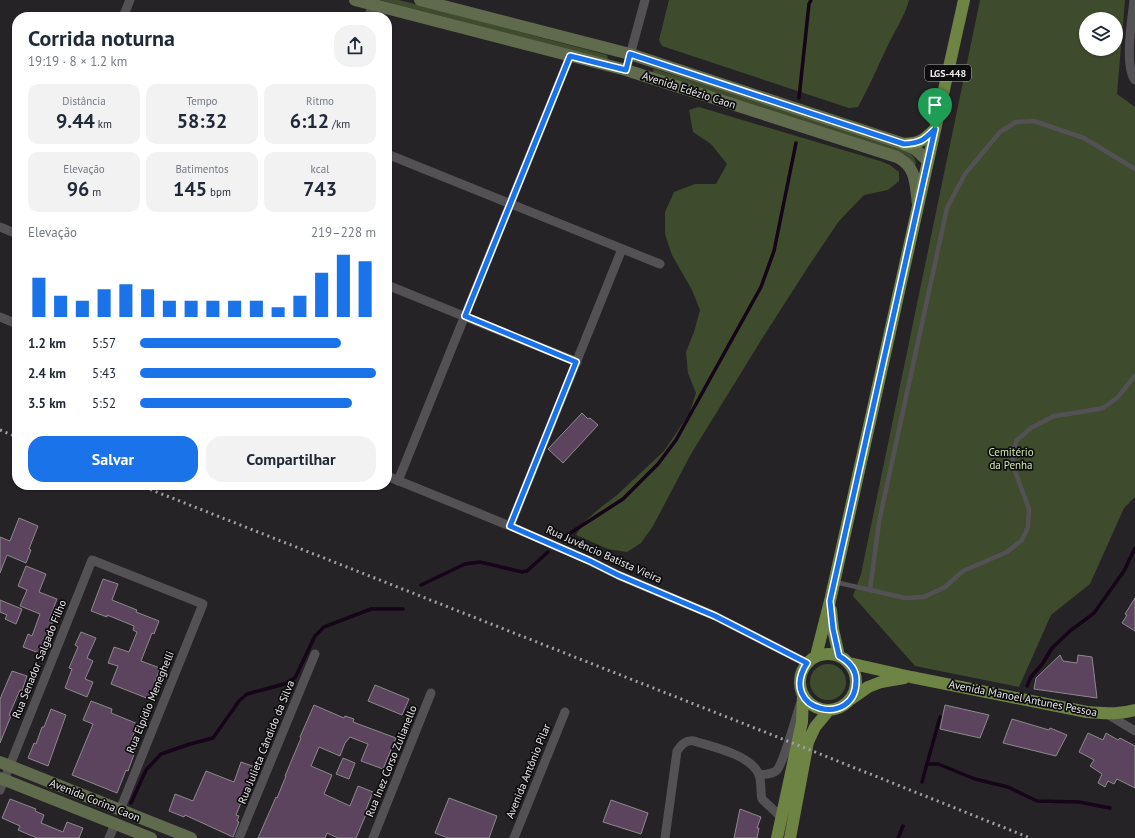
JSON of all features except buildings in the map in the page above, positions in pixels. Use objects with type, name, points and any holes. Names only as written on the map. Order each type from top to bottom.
[{"type":"main road","name":"Avenida Edézio Caon","points":[[355,0],[626,70],[897,157],[904,161],[912,171],[918,204]]},
{"type":"main road","name":"Avenida Edézio Caon","points":[[420,0],[630,54],[904,144],[915,149],[928,161]]},
{"type":"main road","name":"LGS-448","points":[[811,660],[830,601],[964,0]]},
{"type":"main road","points":[[904,144],[917,143],[926,138],[935,129]]},
{"type":"main road","name":"LGS-448","points":[[830,601],[833,629],[844,659]]},
{"type":"main road","points":[[824,654],[844,659],[853,670],[856,677],[854,694],[849,701],[836,709],[829,710],[814,707],[803,696],[800,688],[802,670],[811,660],[824,654]]},
{"type":"main road","name":"Avenida Manoel Antunes Pessoa","points":[[844,659],[911,677],[1087,712],[1107,714],[1135,710]]},
{"type":"main road","name":"Avenida Manoel Antunes Pessoa","points":[[849,701],[868,687],[882,682],[911,677]]},
{"type":"main road","points":[[777,838],[802,722],[803,696]]},
{"type":"main road","points":[[790,838],[808,742],[815,727],[829,710]]},
{"type":"main road","name":"Avenida Corina Caon","points":[[5,764],[191,838]]},
{"type":"main road","name":"Avenida Corina Caon","points":[[1,782],[151,838]]},
{"type":"street","points":[[125,12],[130,0]]},
{"type":"street","points":[[626,70],[645,0]]},
{"type":"street","points":[[1134,0],[1133,30],[1129,62],[1134,79]]},
{"type":"street","points":[[370,12],[373,4]]},
{"type":"street","points":[[398,481],[570,56]]},
{"type":"street","points":[[392,156],[660,264]]},
{"type":"street","points":[[0,227],[12,232]]},
{"type":"street","points":[[510,526],[622,249]]},
{"type":"street","points":[[392,287],[576,362]]},
{"type":"street","points":[[0,317],[12,322]]},
{"type":"street","name":"Rua Juvêncio Batista Vieira","points":[[392,478],[510,526],[811,660]]},
{"type":"street","name":"Rua Senador Salgado Filho","points":[[1,782],[5,764],[92,560],[203,604]]},
{"type":"street","name":"Rua Elpídio Meneghelli","points":[[120,810],[203,604]]},
{"type":"street","name":"Rua Julieta Cândido da Silva","points":[[240,838],[315,654]]},
{"type":"street","name":"Rua Inez Corso Zulianello","points":[[373,838],[431,693]]},
{"type":"street","points":[[759,774],[769,774],[777,769],[787,747],[803,696]]},
{"type":"street","name":"Avenida Antônio Pilar","points":[[514,838],[565,712]]},
{"type":"street","points":[[1107,714],[1135,731]]},
{"type":"street","points":[[665,838],[675,759],[677,751],[681,745],[688,740],[744,759],[754,766],[759,774],[762,800],[781,817]]},
{"type":"street","points":[[109,838],[115,824]]},
{"type":"lane","points":[[870,590],[879,522],[947,208],[965,174],[1000,132],[1016,122],[1034,121],[1084,138],[1135,169]]},
{"type":"lane","points":[[834,582],[905,598],[924,597],[945,588],[963,571],[1007,552],[1022,540],[1028,527],[1029,509],[1015,471],[1012,455],[1017,440],[1031,428],[1054,416],[1102,408],[1117,398],[1135,376]]},
{"type":"green space","points":[[380,0],[399,0],[607,55],[608,59],[606,60]]},
{"type":"green space","points":[[669,0],[909,0],[858,107],[849,108],[662,46],[659,40]]},
{"type":"green space","name":"Cemitério da Penha","points":[[980,0],[1125,0],[1123,24],[1123,12],[1079,12],[1079,56],[1120,56],[1117,94],[1135,107],[1135,497],[1124,508],[1090,584],[1051,615],[1019,687],[915,666],[853,596],[861,574]]},
{"type":"green space","points":[[654,69],[894,145],[911,154],[914,157],[916,164],[915,165],[906,155],[901,153],[653,74]]},
{"type":"green space","points":[[699,107],[880,161],[890,165],[899,172],[899,181],[888,190],[864,195],[839,221],[765,334],[691,454],[653,526],[641,543],[627,552],[608,549],[576,535],[584,522],[617,495],[664,451],[689,414],[696,393],[688,373],[686,352],[694,332],[700,310],[692,290],[672,255],[665,234],[665,212],[674,192],[695,184],[716,184],[727,164],[711,144],[693,132],[689,110]]},
{"type":"green space","points":[[832,664],[841,669],[845,675],[845,689],[841,695],[832,700],[824,700],[815,695],[811,689],[810,678],[815,669],[821,665]]},
{"type":"waterway","points":[[799,98],[809,4],[811,0]]},
{"type":"waterway","points":[[561,539],[623,499],[658,464],[676,440],[761,287],[774,251],[796,143]]},
{"type":"waterway","points":[[1027,686],[1031,677],[1043,663],[1052,648],[1070,631],[1094,613],[1124,571],[1135,548]]},
{"type":"waterway","points":[[421,585],[465,564],[480,562],[522,572],[527,571],[548,552]]},
{"type":"waterway","points":[[131,803],[146,770],[161,754],[213,738],[239,701],[247,694],[284,684],[295,678],[315,636],[324,627],[371,609],[403,609]]},
{"type":"waterway","points":[[922,782],[940,717]]},
{"type":"waterway","points":[[927,764],[938,764],[975,779],[1008,787],[1037,801],[1079,802],[1110,808]]},
{"type":"waterway","points":[[898,838],[903,826]]},
{"type":"railway","points":[[0,430],[12,435]]},
{"type":"railway","points":[[152,490],[1030,838]]},
{"type":"route","points":[[630,54],[904,144],[917,143],[926,138],[935,129],[830,601],[833,629],[839,656],[849,663],[853,670],[856,677],[856,686],[854,694],[843,706],[836,709],[821,710],[808,702],[803,696],[800,688],[802,670],[807,663],[715,616],[618,575],[510,526],[576,362],[465,316],[570,56],[626,70],[630,54]]}]
